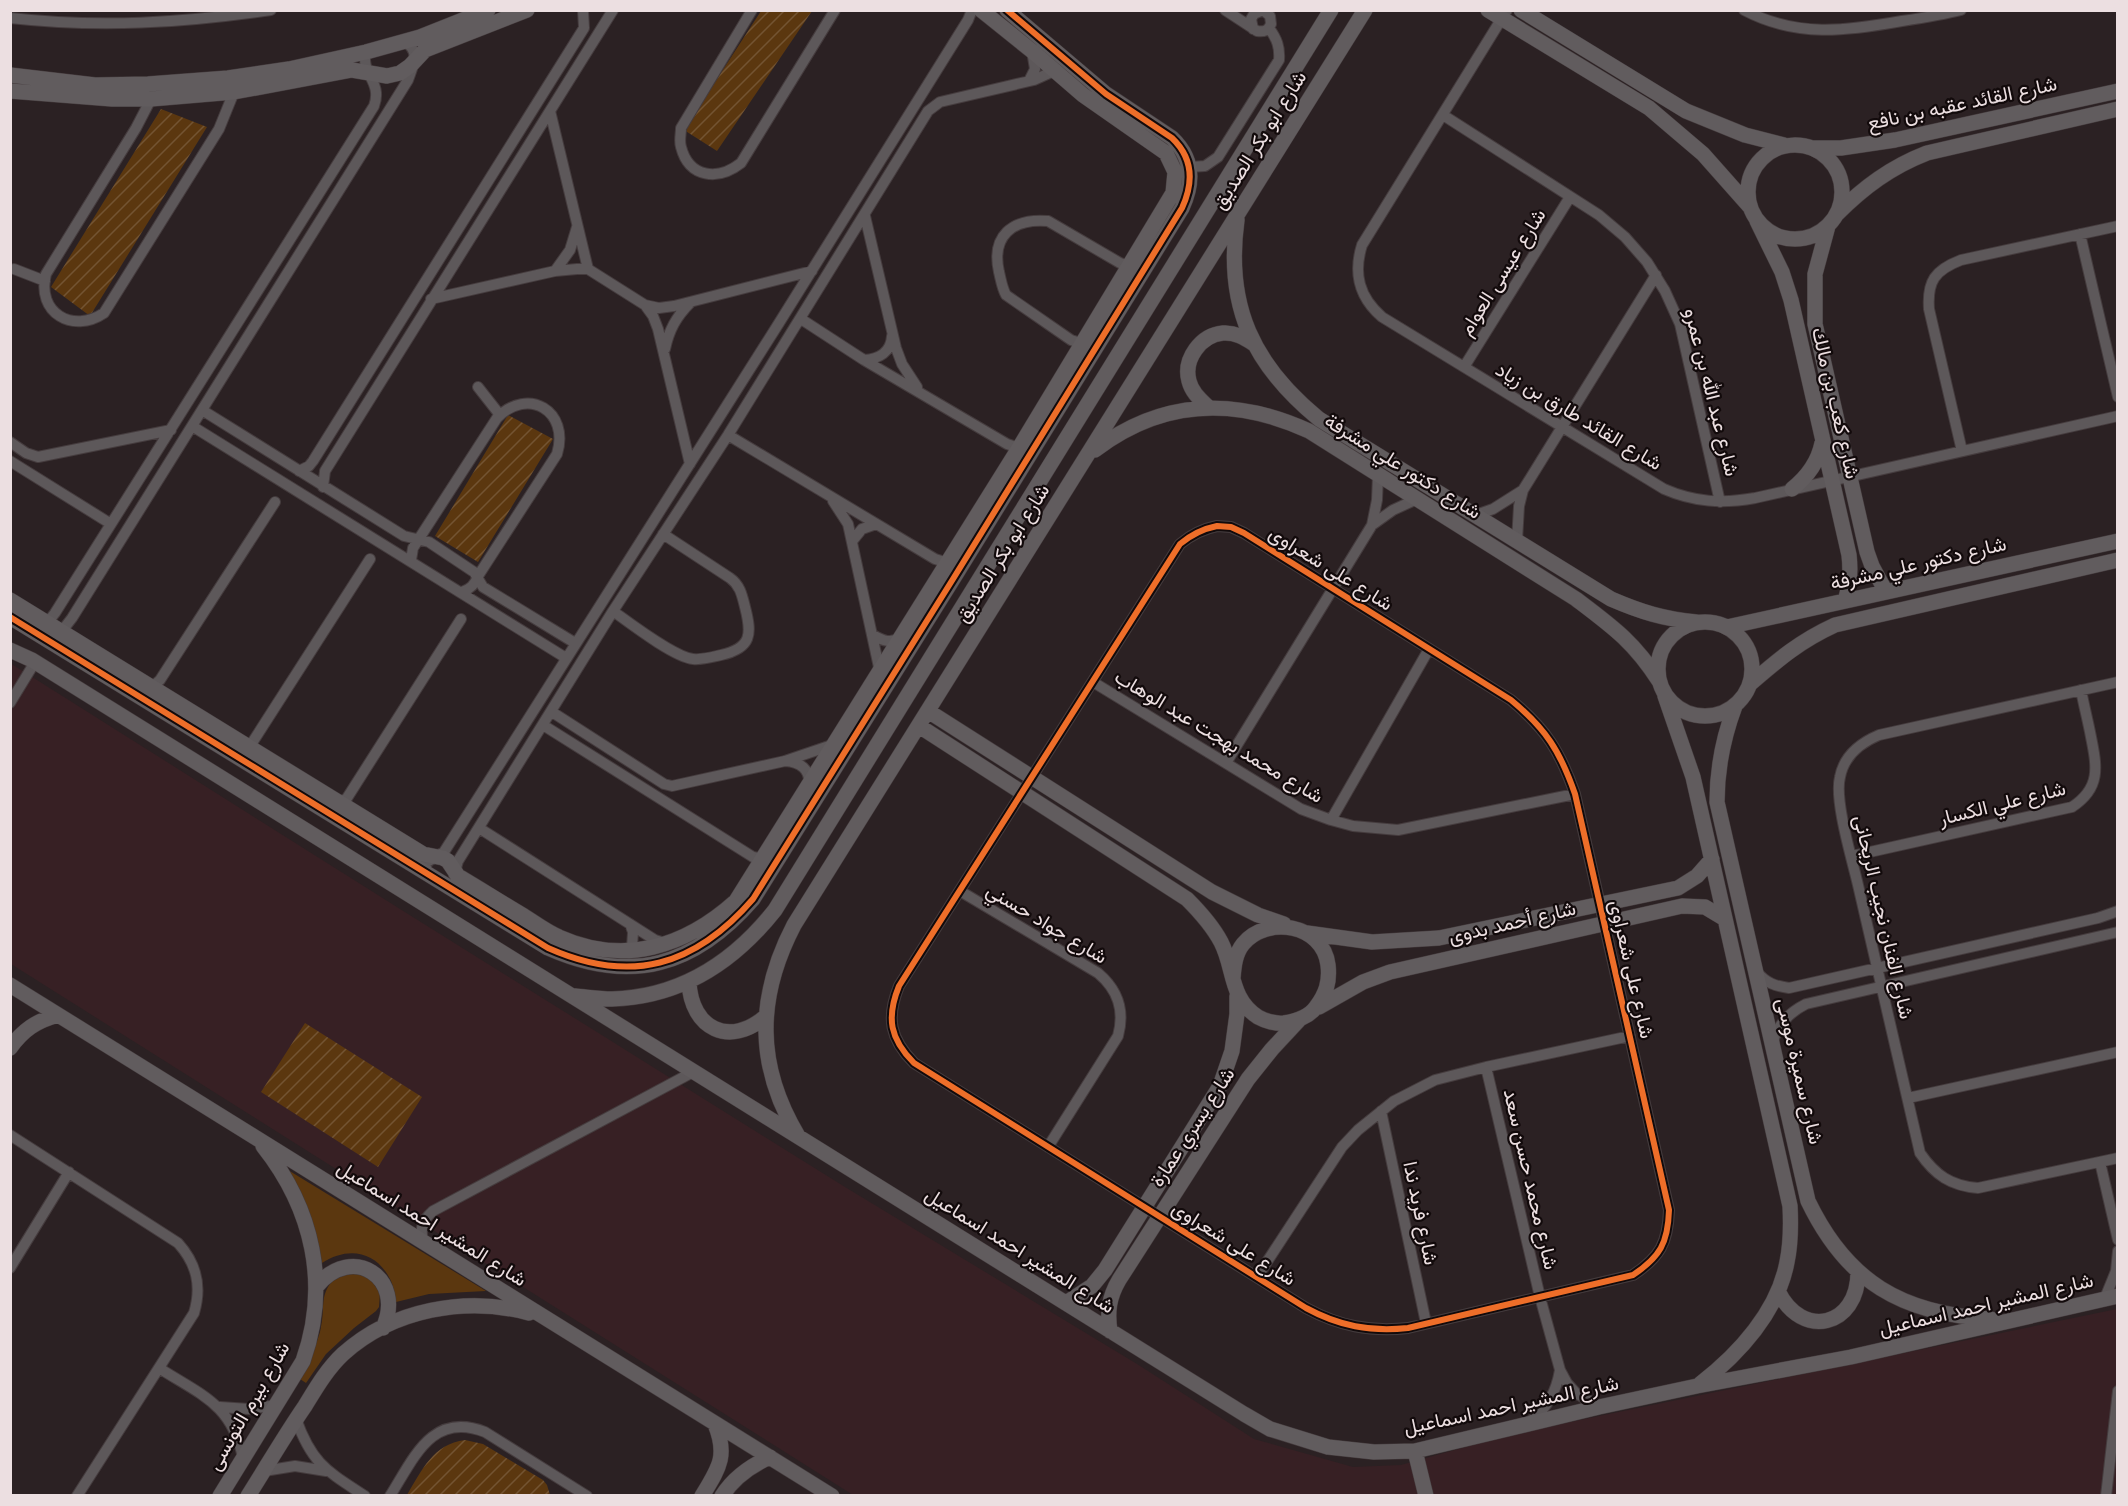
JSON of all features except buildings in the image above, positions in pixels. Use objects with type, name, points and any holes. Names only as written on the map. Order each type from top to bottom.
[{"type":"street","points":[[10,18],[57,23],[115,24],[172,22],[271,10]]},
{"type":"street","points":[[10,75],[95,85],[228,78],[279,70],[405,42],[488,10]]},
{"type":"street","points":[[10,91],[112,99],[151,99],[234,92],[352,70],[387,76],[400,73],[425,50],[527,10]]},
{"type":"street","points":[[299,471],[313,461],[584,28],[584,10]]},
{"type":"street","points":[[323,486],[325,471],[613,10]]},
{"type":"street","points":[[752,10],[681,128],[680,145],[687,161],[699,171],[708,174],[720,175],[732,171],[741,164],[836,10]]},
{"type":"street","points":[[425,872],[427,862],[444,852],[812,271],[968,20],[972,10]]},
{"type":"street","points":[[948,572],[1182,208],[1189,188],[1190,167],[1180,146],[1172,138],[981,10]]},
{"type":"street","points":[[10,600],[43,629],[548,948],[591,963],[636,966],[658,963],[700,947],[719,934],[753,899],[814,789],[907,641],[1019,448],[1173,193],[1176,182],[1172,162],[1158,146],[1083,95],[1054,71],[1007,10]]},
{"type":"street","points":[[1225,10],[1261,32],[1269,28]]},
{"type":"street","points":[[1190,167],[1205,166],[1218,157],[1279,60],[1276,39],[1269,28],[1270,16],[1263,10],[1254,14],[1251,19],[1253,28]]},
{"type":"street","name":"شارع ابو بكر الصديق","points":[[571,996],[611,999],[641,996],[689,982],[714,969],[737,952],[775,910],[1331,10]]},
{"type":"street","name":"شارع ابو بكر الصديق","points":[[800,1139],[786,1116],[772,1076],[766,1042],[765,1016],[774,969],[788,936],[1365,10]]},
{"type":"street","points":[[1488,10],[1504,15],[1649,108],[1703,154],[1749,207],[1757,221],[1769,232],[1783,238],[1799,239],[1814,235],[1832,220],[1841,199],[1841,184],[1836,169],[1827,157],[1814,148],[1799,144],[1784,145],[1769,151],[1758,162],[1750,176],[1747,191],[1749,207]]},
{"type":"street","points":[[1521,10],[1686,111],[1745,135],[1784,145]]},
{"type":"street","points":[[1744,10],[1767,15],[1792,27],[1831,31],[1870,27],[1958,11]]},
{"type":"street","name":"شارع القائد طارق بن زياد","points":[[1504,15],[1362,245],[1357,271],[1364,297],[1382,316],[1664,489],[1691,499],[1737,501],[2118,416]]},
{"type":"street","points":[[57,638],[408,80],[415,61],[414,52],[405,42]]},
{"type":"street","points":[[1029,81],[1035,69],[1037,46]]},
{"type":"street","points":[[43,629],[55,614],[375,106],[377,92],[364,64],[366,52]]},
{"type":"street","points":[[446,885],[452,882],[454,871],[510,777],[613,611],[793,332],[928,111],[933,105],[951,99],[1029,81],[1054,71]]},
{"type":"street","name":"شارع القائد عقبه بن نافع","points":[[1814,148],[1847,147],[1895,140],[2118,91]]},
{"type":"street","points":[[151,99],[136,128],[46,274],[45,296],[52,309],[69,321],[94,320],[104,313],[219,129],[234,92]]},
{"type":"street","name":"شارع القائد عقبه بن نافع","points":[[1832,220],[1878,177],[1902,163],[1927,153],[2118,109]]},
{"type":"street","points":[[550,111],[588,269]]},
{"type":"street","name":"شارع عبد الله بن عمرو","points":[[1443,115],[1612,225],[1637,250],[1656,276],[1680,324],[1720,502]]},
{"type":"street","points":[[1257,130],[1281,143]]},
{"type":"street","points":[[478,196],[491,205]]},
{"type":"street","name":"شارع عيسى العوام","points":[[1464,367],[1570,197]]},
{"type":"street","name":"شارع دكتور علي مشرفة","points":[[1238,212],[1233,246],[1234,280],[1241,313],[1254,344],[1271,373],[1293,398],[1319,419],[1611,599],[1649,615],[1696,622]]},
{"type":"street","points":[[865,216],[902,364],[921,392]]},
{"type":"street","points":[[1083,344],[1071,340],[1006,295],[996,257],[997,246],[1002,237],[1012,227],[1040,220],[1048,221],[1120,264],[1130,266]]},
{"type":"street","name":"شارع كعب بن مالك","points":[[1832,220],[1815,274],[1815,324],[1867,552],[1886,591]]},
{"type":"street","name":"شارع كعب بن مالك","points":[[1757,221],[1782,272],[1791,300],[1850,563],[1850,586],[1845,601]]},
{"type":"street","points":[[555,271],[570,250],[578,225]]},
{"type":"street","points":[[1962,451],[1929,309],[1928,293],[1933,278],[1945,266],[1961,260],[2118,226]]},
{"type":"street","points":[[2080,234],[2118,397]]},
{"type":"street","points":[[14,269],[45,281]]},
{"type":"street","points":[[431,299],[555,271],[588,269],[645,305],[659,308],[812,271]]},
{"type":"street","points":[[1517,541],[1518,515],[1523,490],[1656,276]]},
{"type":"street","points":[[798,293],[811,302]]},
{"type":"street","points":[[664,352],[669,332],[678,315],[693,301]]},
{"type":"street","points":[[645,305],[653,316],[664,352],[690,464]]},
{"type":"street","points":[[801,319],[864,360],[1008,444],[1019,448]]},
{"type":"street","points":[[779,323],[793,332]]},
{"type":"street","points":[[864,360],[873,360],[888,350],[892,341],[892,331]]},
{"type":"street","points":[[1209,408],[1196,396],[1189,381],[1189,364],[1195,349],[1208,338],[1224,333],[1240,335],[1254,344]]},
{"type":"street","points":[[478,387],[500,415]]},
{"type":"street","points":[[411,560],[413,548],[500,415],[514,405],[524,403],[543,408],[556,420],[560,431],[561,443],[557,454],[472,587],[462,592]]},
{"type":"street","name":"شارع دكتور علي مشرفة","points":[[1088,455],[1109,439],[1132,426],[1174,412],[1209,408],[1244,410],[1286,420],[1309,431],[1576,599],[1631,643],[1662,689]]},
{"type":"street","points":[[202,410],[404,536],[421,538],[429,542],[478,576],[483,587],[575,643]]},
{"type":"street","points":[[192,426],[566,658]]},
{"type":"street","points":[[10,442],[26,453],[39,457],[171,430]]},
{"type":"street","points":[[728,435],[935,559],[948,572]]},
{"type":"street","points":[[1792,489],[1810,472],[1823,440]]},
{"type":"street","points":[[158,450],[171,459]]},
{"type":"street","points":[[10,460],[111,524]]},
{"type":"street","points":[[1226,763],[1372,525],[1377,500],[1378,475]]},
{"type":"street","points":[[1476,515],[1501,504],[1523,490]]},
{"type":"street","points":[[829,496],[840,509],[853,540],[880,672]]},
{"type":"street","points":[[1372,525],[1393,510],[1417,499]]},
{"type":"street","points":[[1443,515],[1452,500]]},
{"type":"street","points":[[152,687],[160,680],[275,502]]},
{"type":"street","points":[[853,540],[862,529],[876,524]]},
{"type":"street","name":"شارع على شعراوى","points":[[1217,526],[1231,527],[1244,533],[1429,649],[1511,700],[1533,718],[1566,766],[1575,794],[1669,1210],[1668,1230],[1662,1249],[1649,1264],[1633,1275],[1388,1330],[1350,1326],[1322,1316],[914,1063],[902,1051],[894,1036],[891,1019],[892,1002],[899,986],[1180,544],[1191,535],[1204,528],[1217,526]]},
{"type":"street","points":[[1010,528],[1033,543]]},
{"type":"street","points":[[613,611],[684,657],[704,659],[732,652],[746,642],[750,625],[738,586],[730,578],[663,534]]},
{"type":"street","name":"شارع دكتور علي مشرفة","points":[[1727,627],[2118,541]]},
{"type":"street","points":[[247,746],[252,743],[370,559]]},
{"type":"street","points":[[1750,684],[1791,649],[1812,635],[1835,625],[2118,560]]},
{"type":"street","points":[[10,617],[43,629]]},
{"type":"street","points":[[340,803],[347,798],[461,620]]},
{"type":"street","points":[[1696,622],[1712,622],[1727,627],[1740,638],[1749,651],[1752,668],[1750,684],[1735,706],[1721,714],[1706,717],[1690,715],[1676,707],[1662,689],[1658,666],[1661,651],[1670,637],[1682,627],[1696,622]]},
{"type":"street","points":[[873,635],[890,642],[907,641]]},
{"type":"street","points":[[57,638],[152,687],[423,854],[448,861],[458,876],[558,937],[603,950],[627,951],[668,944],[693,934],[736,901],[763,859],[814,789],[835,744],[880,672],[907,641]]},
{"type":"street","points":[[1331,820],[1429,649]]},
{"type":"street","name":"شارع المشير احمد اسماعيل","points":[[10,650],[35,662],[1270,1429],[1328,1447],[1353,1450],[1415,1450],[1697,1386],[1851,1357],[2111,1297]]},
{"type":"street","points":[[10,703],[35,662]]},
{"type":"street","name":"شارع محمد بهجت عبد الوهاب","points":[[1093,682],[1301,809],[1331,820],[1376,829],[1398,830],[1575,794]]},
{"type":"street","name":"شارع الفنان نجيب الريحانى","points":[[2118,682],[1879,735],[1858,746],[1844,765],[1838,788],[1920,1153],[1929,1166],[1951,1183],[1978,1188],[2118,1158]]},
{"type":"street","name":"شارع سميرة موسى","points":[[1662,689],[1694,777],[1790,1206],[1791,1235],[1787,1264],[1778,1291],[1761,1322],[1739,1349],[1697,1386]]},
{"type":"street","name":"شارع علي الكسار","points":[[1852,856],[2072,807],[2081,801],[2094,783],[2096,762],[2081,690]]},
{"type":"street","name":"شارع سميرة موسى","points":[[1735,706],[1720,752],[1717,802],[1808,1201],[1832,1243],[1858,1272],[1882,1290],[1909,1304],[1938,1312],[1969,1318],[2009,1321]]},
{"type":"street","points":[[919,726],[1187,899],[1206,919],[1221,943],[1237,996],[1248,1010],[1263,1020],[1281,1023],[1299,1020],[1314,1011],[1324,996],[1329,979],[1328,961],[1320,945],[1306,933],[1258,915],[1212,892],[928,711]]},
{"type":"street","points":[[552,712],[664,784],[672,786],[785,761],[835,744]]},
{"type":"street","points":[[543,725],[753,857],[763,859]]},
{"type":"street","points":[[785,761],[795,762],[804,767],[814,789]]},
{"type":"street","points":[[496,768],[510,777]]},
{"type":"street","points":[[479,828],[656,940],[668,944]]},
{"type":"street","name":"شارع أحمد بدوى","points":[[1306,933],[1372,942],[1439,938],[1678,888],[1697,876],[1712,858]]},
{"type":"street","name":"شارع جواد حسني","points":[[960,891],[1098,973],[1114,990],[1119,1001],[1121,1024],[1118,1036],[1048,1147]]},
{"type":"street","name":"شارع أحمد بدوى","points":[[1314,1011],[1338,995],[1390,972],[1604,923],[1694,905],[1705,907],[1725,919]]},
{"type":"street","points":[[1755,969],[1764,980],[1776,986],[1789,988],[2090,920],[2118,911]]},
{"type":"street","points":[[627,951],[632,947],[633,940],[630,924]]},
{"type":"street","points":[[1233,978],[1234,961],[1242,945],[1256,933],[1272,927],[1290,926]]},
{"type":"street","points":[[1772,1043],[1784,1019],[1794,1010],[1806,1004],[2118,932]]},
{"type":"street","points":[[689,982],[690,998],[696,1013],[707,1025],[722,1031],[738,1032],[754,1026],[765,1016]]},
{"type":"street","name":"شارع المشير احمد اسماعيل","points":[[10,985],[832,1496]]},
{"type":"street","name":"شارع يسري عمارة","points":[[1066,1303],[1084,1293],[1099,1279],[1220,1086],[1232,1051],[1237,996]]},
{"type":"street","points":[[10,1048],[31,1025],[44,1018],[58,1015]]},
{"type":"street","name":"شارع يسري عمارة","points":[[1110,1331],[1108,1310],[1114,1289],[1248,1079],[1272,1048],[1299,1020]]},
{"type":"street","points":[[1257,1277],[1328,1166],[1358,1130],[1381,1111],[1435,1080],[1630,1036]]},
{"type":"street","points":[[1908,1098],[2118,1052]]},
{"type":"street","name":"شارع محمد حسن سعد","points":[[1486,1067],[1540,1297],[1560,1370],[1576,1393],[1599,1407]]},
{"type":"street","points":[[423,1242],[421,1230],[424,1220],[433,1211],[693,1072]]},
{"type":"street","name":"شارع فريد ندا","points":[[1381,1111],[1426,1323]]},
{"type":"street","points":[[10,1135],[178,1243],[189,1254],[195,1268],[198,1291],[194,1313],[77,1496]]},
{"type":"street","name":"شارع بيرم التونسى","points":[[220,1496],[303,1361],[311,1338],[317,1286],[308,1231],[299,1205],[287,1180],[256,1137]]},
{"type":"street","points":[[2100,1162],[2118,1240]]},
{"type":"street","points":[[10,1268],[69,1172]]},
{"type":"street","points":[[2111,1297],[2118,1251]]},
{"type":"street","points":[[317,1286],[326,1275],[338,1268],[352,1266],[366,1269],[378,1276],[386,1288],[390,1301],[389,1315],[383,1328]]},
{"type":"street","points":[[1778,1291],[1785,1305],[1796,1316],[1811,1321],[1827,1320],[1841,1314],[1852,1303],[1858,1288],[1858,1272]]},
{"type":"street","points":[[248,1496],[325,1374],[343,1354],[362,1340],[408,1317],[434,1309],[490,1306],[544,1317]]},
{"type":"street","points":[[159,1368],[220,1407],[236,1431],[243,1458]]},
{"type":"street","points":[[1527,1425],[1545,1409],[1551,1399],[1557,1387],[1560,1370]]},
{"type":"street","points":[[2106,1496],[2118,1390]]},
{"type":"street","points":[[220,1407],[249,1409],[277,1405]]},
{"type":"street","points":[[296,1419],[308,1447],[327,1471],[365,1496]]},
{"type":"street","points":[[702,1496],[718,1468],[722,1455],[722,1440],[715,1424]]},
{"type":"street","points":[[390,1496],[420,1448],[430,1437],[444,1429],[458,1426],[473,1427],[485,1432],[572,1492],[587,1496]]},
{"type":"street","points":[[1415,1450],[1426,1496]]},
{"type":"street","points":[[722,1496],[733,1480],[744,1471],[770,1457]]},
{"type":"street","points":[[264,1471],[295,1466],[327,1471]]},
{"type":"shaded area","points":[[761,11],[812,11],[717,151],[684,130]]},
{"type":"shaded area","points":[[161,109],[207,127],[90,316],[51,287]]},
{"type":"shaded area","points":[[508,415],[553,439],[478,562],[435,536]]},
{"type":"shaded area","points":[[10,663],[845,1187],[1137,1364],[1254,1439],[1353,1467],[1401,1465],[1512,1434],[2117,1309],[2117,1495],[853,1495],[11,964]]},
{"type":"shaded area","points":[[305,1023],[422,1097],[378,1167],[261,1092]]},
{"type":"shaded area","points":[[288,1170],[486,1291],[429,1294],[396,1302],[390,1279],[377,1262],[369,1257],[351,1253],[342,1254],[322,1263],[319,1247]]},
{"type":"shaded area","points":[[340,1272],[367,1274],[380,1293],[379,1307],[326,1354],[306,1383],[300,1379],[320,1332],[325,1294]]},
{"type":"shaded area","points":[[465,1440],[483,1444],[543,1480],[550,1495],[407,1495],[424,1468],[437,1453],[454,1442]]},
{"type":"cycle path","points":[[10,617],[548,948],[578,959],[607,965],[634,966],[660,962],[685,954],[708,940],[731,922],[753,899],[953,579],[1182,208],[1186,198],[1190,180],[1188,162],[1172,138],[1106,94],[1007,10]]},
{"type":"cycle path","points":[[1217,526],[1231,527],[1244,533],[1511,700],[1543,731],[1564,765],[1575,794],[1669,1210],[1667,1232],[1661,1248],[1650,1262],[1633,1275],[1408,1328],[1381,1329],[1343,1323],[1306,1308],[914,1063],[895,1037],[892,1008],[899,986],[1180,544],[1197,532],[1217,526]]}]
